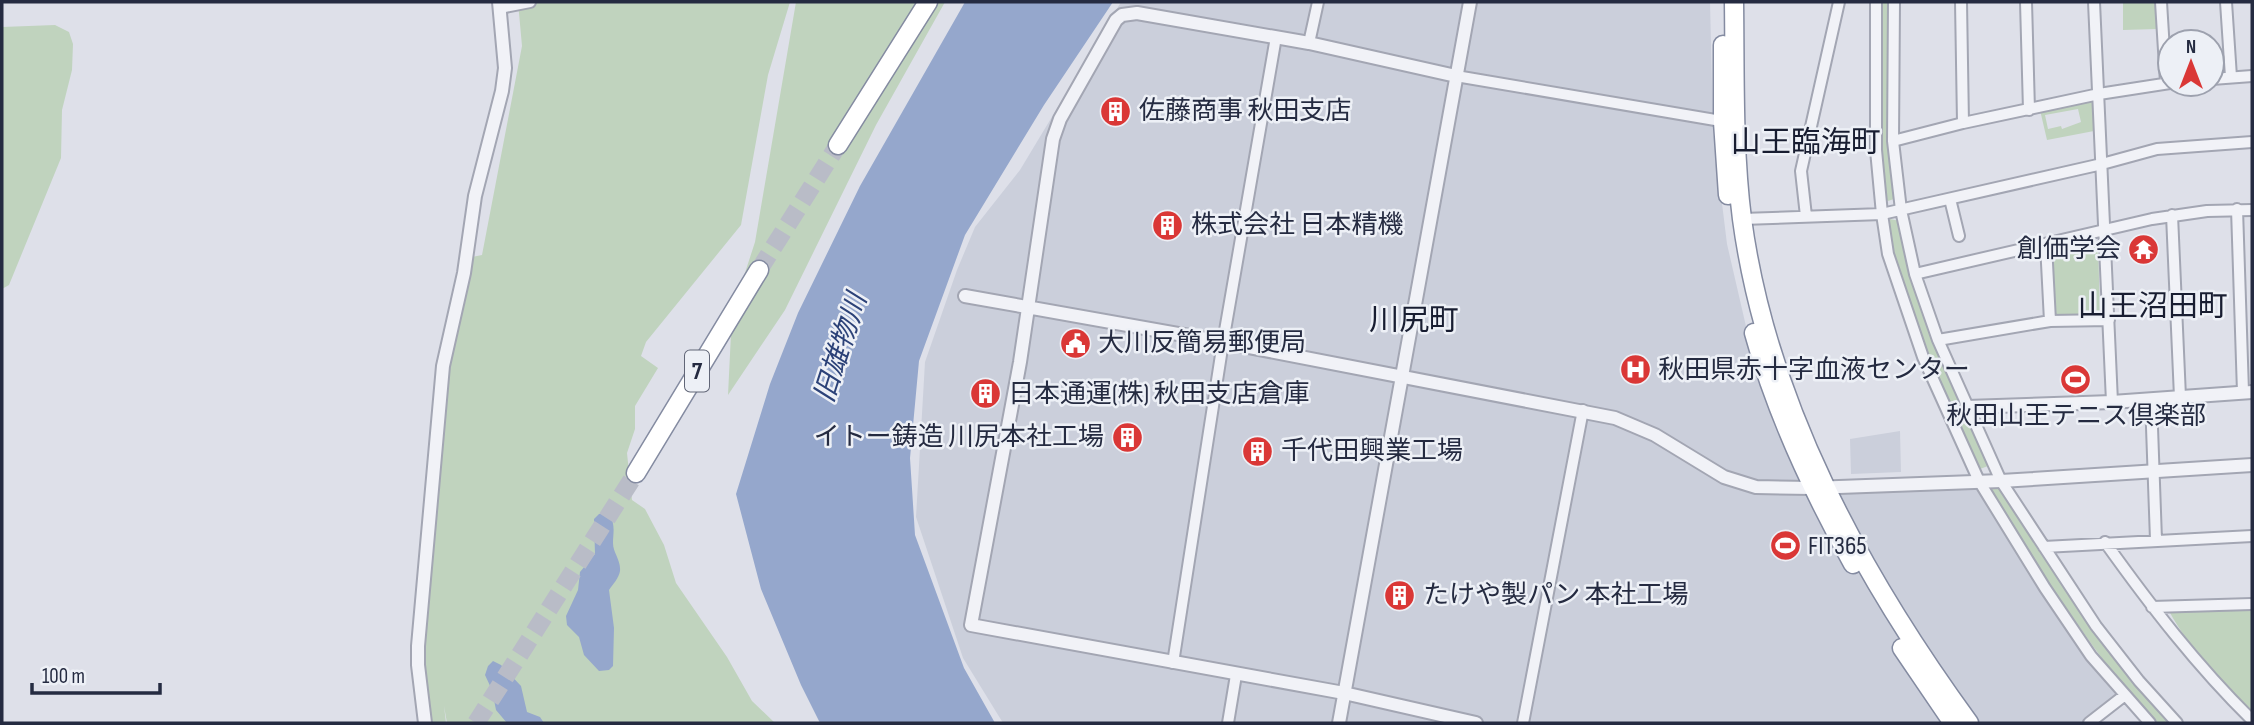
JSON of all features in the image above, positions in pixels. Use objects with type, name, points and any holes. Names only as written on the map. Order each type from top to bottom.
[{"type":"highway","points":[[838,145],[928,2]]},
{"type":"highway","points":[[1723,2],[1733,233],[1752,326],[1773,393],[1882,618],[1954,723]]},
{"type":"highway","points":[[1734,2],[1730,123],[1742,219],[1757,298],[1773,357],[1819,487],[1919,653],[1969,723]]},
{"type":"highway","name":"7","points":[[636,472],[759,270]]},
{"type":"street","points":[[425,723],[418,646],[443,366],[464,273],[475,196],[502,91],[505,68],[499,5],[530,2]]},
{"type":"street","points":[[1309,43],[1318,2]]},
{"type":"street","points":[[1339,723],[1469,2]]},
{"type":"street","points":[[1806,216],[1801,171],[1839,2]]},
{"type":"street","points":[[1876,2],[1876,150],[1882,214],[1888,254],[1923,357],[1979,481],[2076,635],[2150,723]]},
{"type":"street","points":[[1894,2],[1893,141],[1901,210],[1915,274],[1938,340],[2001,481],[2096,626],[2139,681],[2177,723]]},
{"type":"street","points":[[1961,2],[1963,122]]},
{"type":"street","points":[[2026,2],[2029,110]]},
{"type":"street","points":[[2094,2],[2112,402]]},
{"type":"street","points":[[2161,2],[2163,28]]},
{"type":"street","points":[[2225,2],[2231,77]]},
{"type":"street","points":[[1476,723],[1344,693],[971,625],[1028,309],[1056,129],[1116,19],[1122,15],[1137,13],[1309,43],[1456,76],[1730,123]]},
{"type":"street","points":[[1173,663],[1223,342],[1276,37]]},
{"type":"street","points":[[2226,78],[2252,76]]},
{"type":"street","points":[[1893,141],[1963,122],[2156,85]]},
{"type":"street","points":[[1742,219],[1882,214],[2157,149],[2252,142]]},
{"type":"street","points":[[1951,199],[1959,236]]},
{"type":"street","points":[[1967,407],[2112,402],[2248,392],[2237,209]]},
{"type":"street","points":[[1915,274],[2172,215],[2252,210]]},
{"type":"street","points":[[2172,215],[2180,397]]},
{"type":"street","points":[[2046,244],[2050,321]]},
{"type":"street","points":[[965,296],[1223,342],[1615,418],[1638,427],[1724,477],[1756,487],[2001,481],[2252,465]]},
{"type":"street","points":[[1938,340],[2050,321],[2109,320]]},
{"type":"street","points":[[2151,399],[2156,540]]},
{"type":"street","points":[[1522,723],[1583,411]]},
{"type":"street","points":[[2044,547],[2252,536]]},
{"type":"street","points":[[2105,542],[2152,607],[2208,674],[2252,720]]},
{"type":"street","points":[[2152,607],[2252,604]]},
{"type":"street","points":[[1228,723],[1236,675]]},
{"type":"street","points":[[2089,723],[2125,695]]},
{"type":"shaded area","points":[[1121,2],[1710,2],[1713,130],[1727,244],[1751,348],[1809,491],[1983,483],[2050,594],[2129,697],[2096,723],[1003,723],[963,658],[916,517],[925,362],[975,227],[1020,170]]},
{"type":"shaded area","points":[[1900,431],[1901,472],[1851,474],[1850,439]]},
{"type":"green space","points":[[518,2],[790,2],[768,75],[741,225],[646,342],[641,356],[658,368],[635,406],[635,429],[627,453],[632,500],[645,509],[664,545],[676,583],[727,657],[752,701],[775,723],[447,723],[444,706],[446,723],[430,723],[424,667],[425,603],[446,370],[472,257],[482,255],[522,46]]},
{"type":"green space","points":[[796,2],[945,2],[876,125],[785,310],[728,395],[732,313],[755,242]]},
{"type":"green space","points":[[1878,2],[1891,2],[1897,192],[1894,199],[1888,201],[1885,199],[1878,149]]},
{"type":"green space","points":[[2123,2],[2155,2],[2156,29],[2123,30]]},
{"type":"green space","points":[[55,25],[69,32],[73,44],[72,70],[62,110],[61,158],[9,285],[2,289],[2,27]]},
{"type":"green space","points":[[2089,99],[2094,106],[2094,131],[2047,140],[2040,110]],"holes":[[[2078,109],[2081,122],[2062,129],[2061,126],[2048,129],[2045,115]]]},
{"type":"green space","points":[[1890,219],[1900,221],[1913,275],[1990,462],[1988,466],[1980,469],[1958,429],[1904,300],[1886,226]]},
{"type":"green space","points":[[2098,242],[2100,314],[2055,317],[2050,253]]},
{"type":"green space","points":[[1995,483],[2085,619],[2125,669],[2179,723],[2158,723],[2114,675],[2004,514],[1990,490],[1989,485]]},
{"type":"green space","points":[[2252,610],[2252,715],[2197,653],[2169,611]]},
{"type":"water","name":"旧雄物川","points":[[965,2],[1113,2],[1044,105],[965,235],[919,361],[910,458],[915,535],[964,668],[995,723],[820,723],[761,589],[736,494],[770,384],[798,313],[860,186]]},
{"type":"water","points":[[599,514],[612,520],[613,547],[620,571],[609,590],[614,628],[613,666],[609,670],[599,671],[584,655],[579,637],[567,625],[566,616],[578,590],[580,572],[595,554],[594,519]]},
{"type":"water","points":[[493,661],[501,665],[521,686],[527,712],[540,717],[544,723],[507,723],[496,710],[492,690],[485,675]]},
{"type":"tunnel","points":[[759,270],[838,145]]},
{"type":"tunnel","points":[[476,723],[636,473]]},
{"type":"place","name":"佐藤商事 秋田支店","points":[[1116,111]]},
{"type":"place","name":"株式会社 日本精機","points":[[1168,225]]},
{"type":"place","name":"創価学会","points":[[2144,249]]},
{"type":"place","name":"大川反簡易郵便局","points":[[1075,343]]},
{"type":"place","name":"秋田県赤十字血液センター","points":[[1635,370]]},
{"type":"place","name":"秋田山王テニス倶楽部","points":[[2076,380]]},
{"type":"place","name":"日本通運(株) 秋田支店倉庫","points":[[985,394]]},
{"type":"place","name":"イトー鋳造 川尻本社工場","points":[[1127,437]]},
{"type":"place","name":"千代田興業工場","points":[[1258,451]]},
{"type":"place","name":"FIT365","points":[[1785,546]]},
{"type":"place","name":"たけや製パン 本社工場","points":[[1400,595]]},
{"type":"district","name":"山王臨海町","points":[[1806,143]]},
{"type":"district","name":"山王沼田町","points":[[2153,307]]},
{"type":"district","name":"川尻町","points":[[1414,321]]}]
